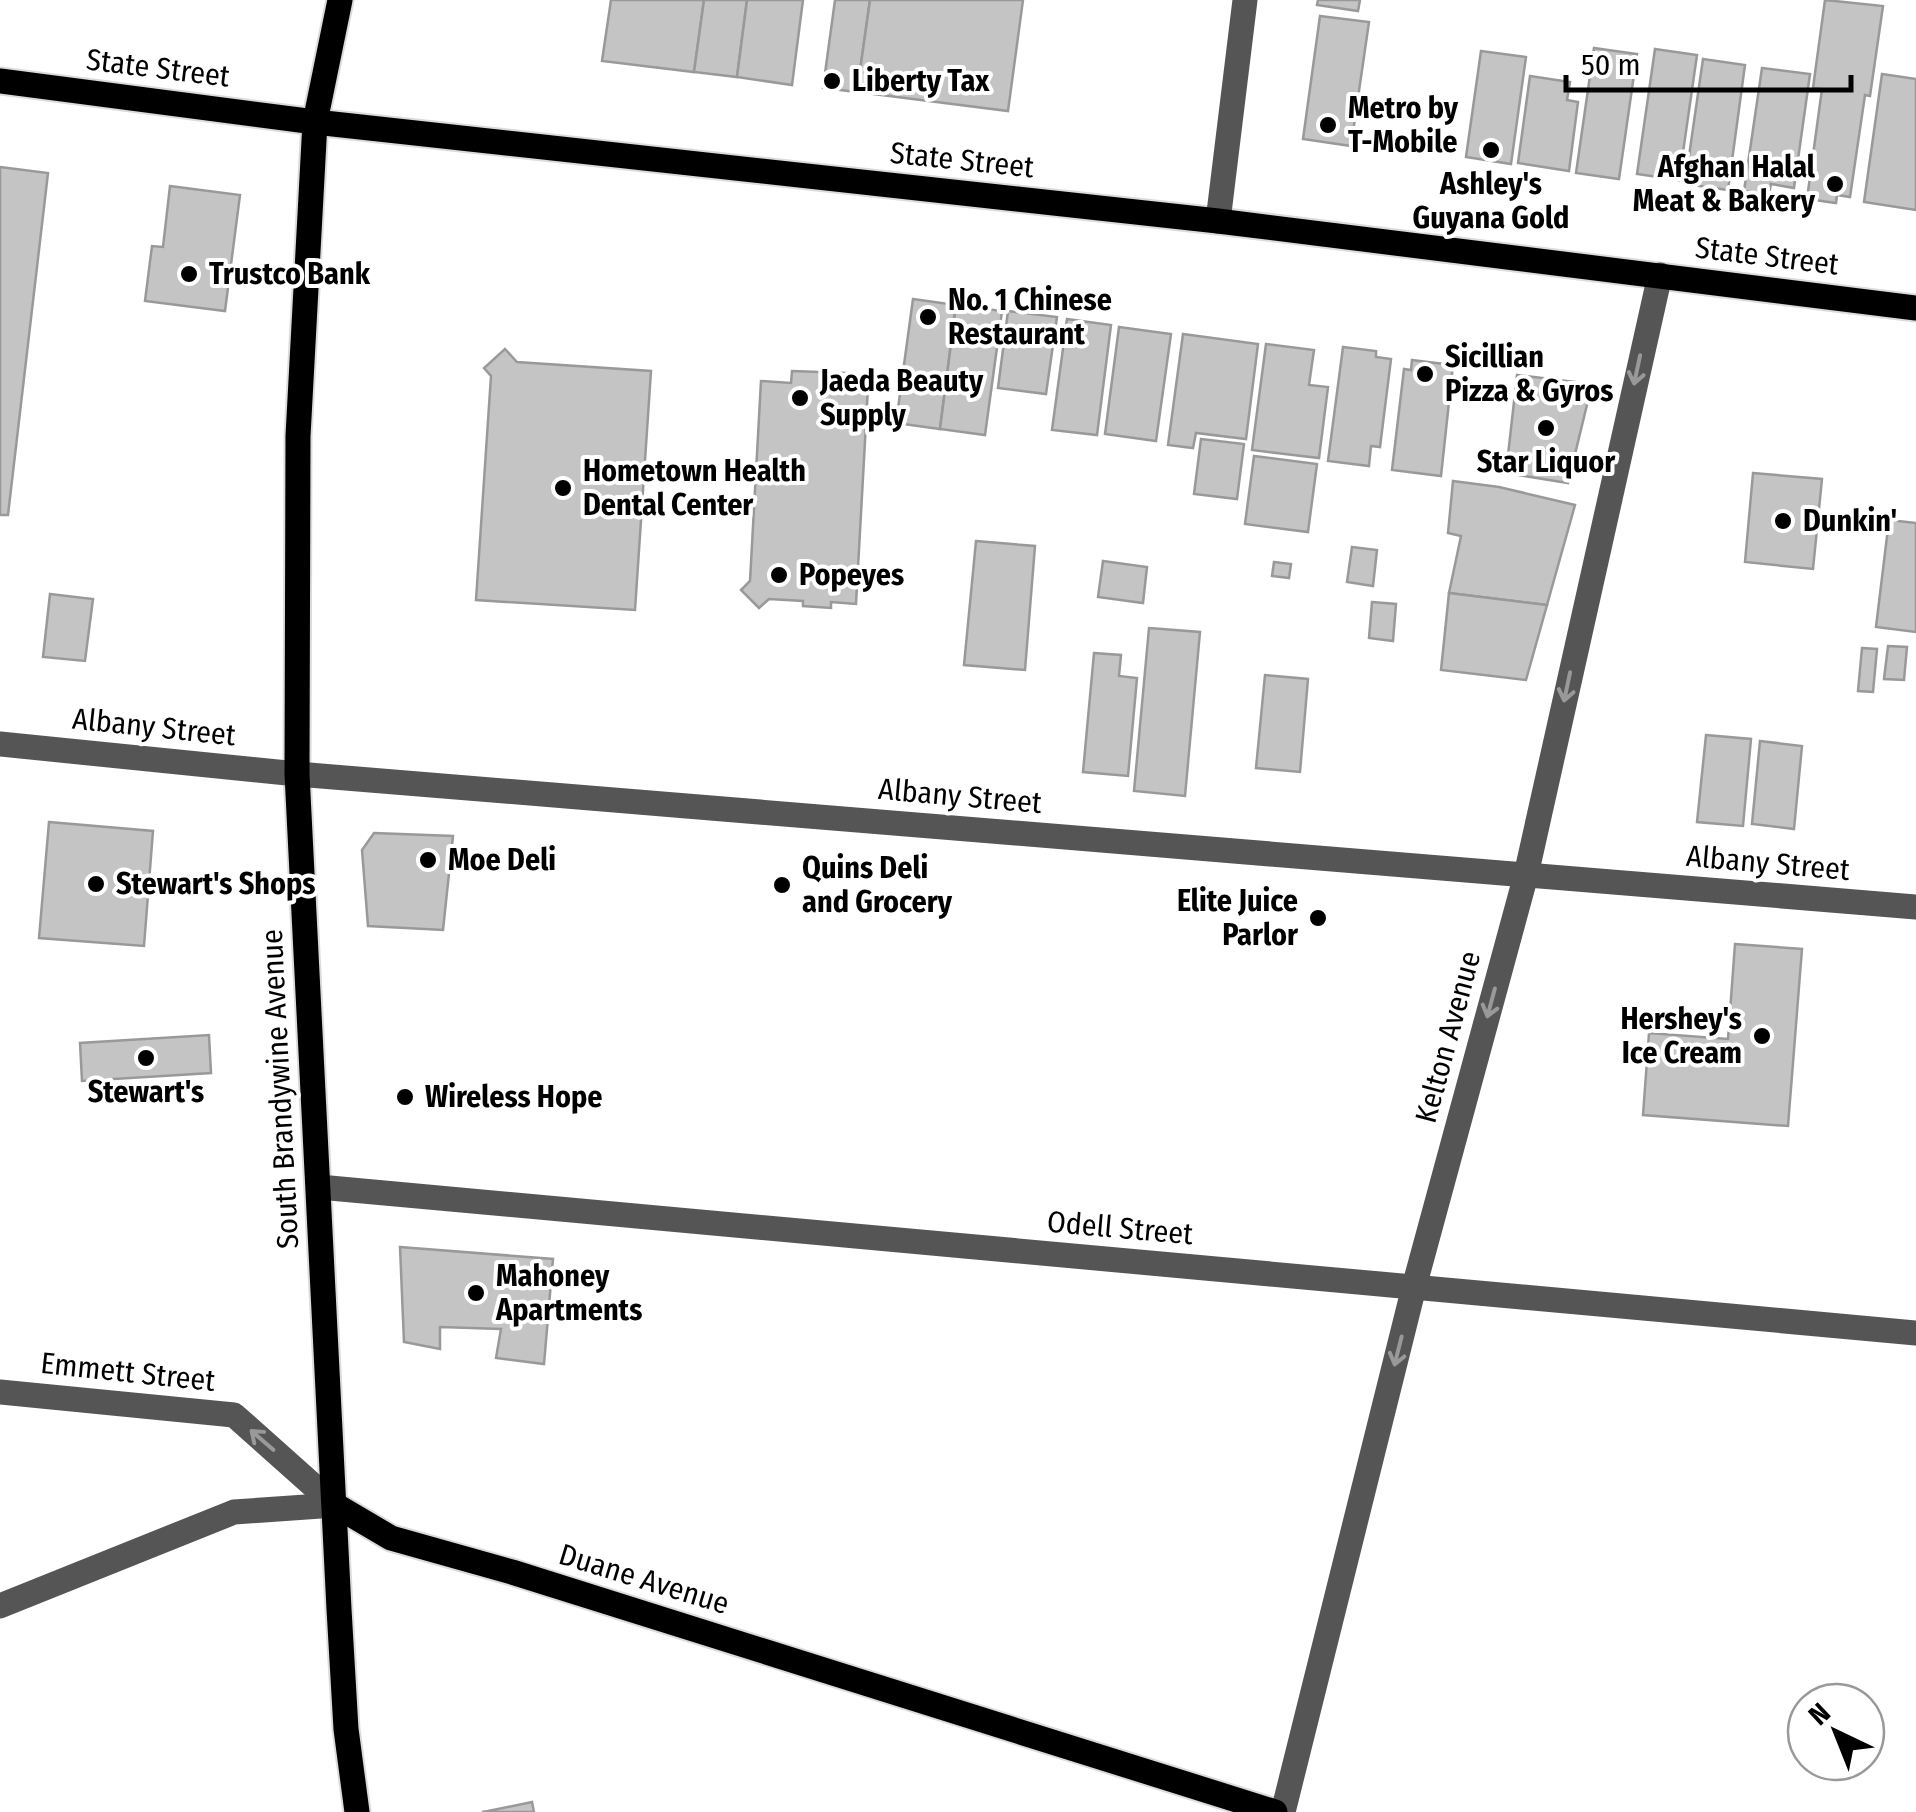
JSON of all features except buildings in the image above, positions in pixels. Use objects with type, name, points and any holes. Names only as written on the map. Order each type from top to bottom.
[{"type":"main road","name":"South Brandywine Avenue","points":[[340,0],[315,122],[298,436],[297,774],[346,1728],[357,1812]]},
{"type":"main road","name":"State Street","points":[[0,80],[315,122],[1218,221],[1916,308]]},
{"type":"main road","name":"Duane Avenue","points":[[335,1504],[392,1538],[512,1572],[1275,1812]]},
{"type":"street","points":[[1218,221],[1245,0]]},
{"type":"street","name":"Kelton Avenue","points":[[1283,1812],[1414,1287],[1526,876],[1660,275]]},
{"type":"street","name":"Albany Street","points":[[0,744],[297,774],[1916,908]]},
{"type":"street","name":"Odell Street","points":[[319,1187],[1916,1333]]},
{"type":"street","name":"Emmett Street","points":[[0,1392],[234,1416],[335,1504]]},
{"type":"street","points":[[0,1606],[234,1512],[335,1504]]},
{"type":"place","name":"Liberty Tax","points":[[832,81]]},
{"type":"place","name":"Metro by T-Mobile","points":[[1328,125]]},
{"type":"place","name":"Ashley's Guyana Gold","points":[[1491,150]]},
{"type":"place","name":"Afghan Halal Meat & Bakery","points":[[1835,184]]},
{"type":"place","name":"Trustco Bank","points":[[189,274]]},
{"type":"place","name":"No. 1 Chinese Restaurant","points":[[928,317]]},
{"type":"place","name":"Sicillian Pizza & Gyros","points":[[1425,374]]},
{"type":"place","name":"Jaeda Beauty Supply","points":[[800,398]]},
{"type":"place","name":"Star Liquor","points":[[1546,428]]},
{"type":"place","name":"Hometown Health Dental Center","points":[[563,488]]},
{"type":"place","name":"Dunkin'","points":[[1783,521]]},
{"type":"place","name":"Popeyes","points":[[779,575]]},
{"type":"place","name":"Moe Deli","points":[[428,860]]},
{"type":"place","name":"Stewart's Shops","points":[[96,884]]},
{"type":"place","name":"Quins Deli and Grocery","points":[[782,885]]},
{"type":"place","name":"Elite Juice Parlor","points":[[1318,918]]},
{"type":"place","name":"Hershey's Ice Cream","points":[[1762,1036]]},
{"type":"place","name":"Stewart's","points":[[146,1058]]},
{"type":"place","name":"Wireless Hope","points":[[405,1097]]},
{"type":"place","name":"Mahoney Apartments","points":[[476,1293]]}]
